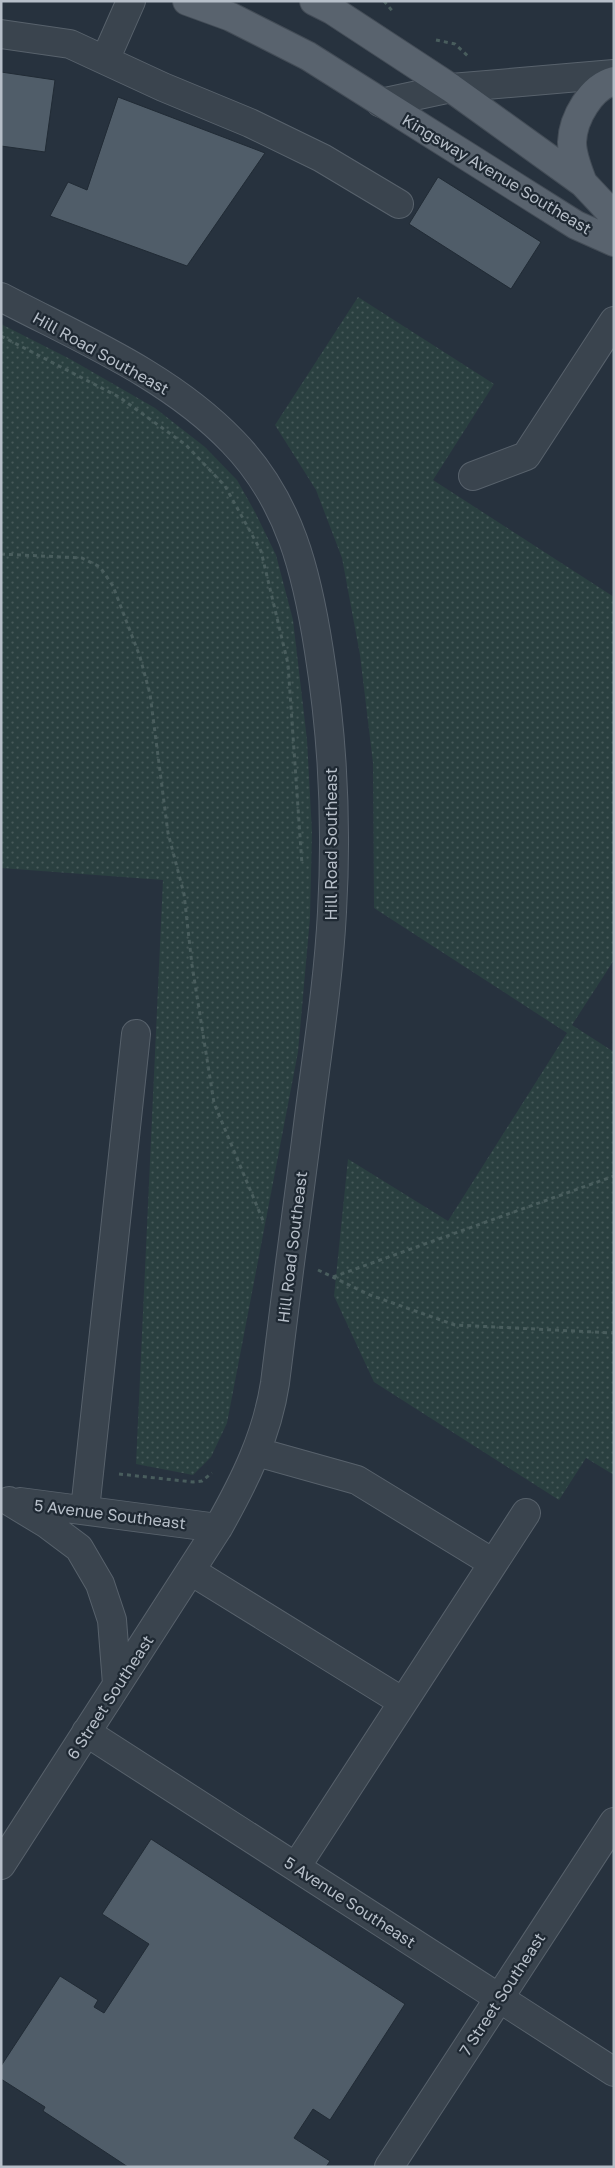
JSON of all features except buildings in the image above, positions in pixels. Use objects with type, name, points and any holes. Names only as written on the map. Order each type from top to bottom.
[{"type":"main road","name":"Kingsway Avenue Southeast","points":[[187,1],[231,17],[308,56],[576,225],[614,242]]},
{"type":"main road","name":"Kingsway Avenue Southeast","points":[[314,1],[332,10],[450,88],[583,183],[614,216]]},
{"type":"main road","points":[[583,183],[575,162],[572,142],[576,124],[583,108],[591,97],[604,84],[614,81]]},
{"type":"street","points":[[105,60],[131,1]]},
{"type":"street","points":[[1,34],[70,44],[163,87],[250,123],[322,158],[400,204]]},
{"type":"street","points":[[382,103],[450,88],[614,74]]},
{"type":"street","name":"Hill Road Southeast","points":[[1,298],[154,379],[200,413],[233,442],[268,486],[288,522],[304,571],[325,684],[332,751],[334,816],[332,912],[325,989],[275,1383],[268,1419],[257,1452],[242,1486],[218,1528]]},
{"type":"street","points":[[472,476],[526,456],[614,321]]},
{"type":"street","points":[[85,1510],[136,1034]]},
{"type":"street","points":[[257,1452],[357,1480],[493,1564]]},
{"type":"street","points":[[5,1501],[47,1524],[79,1548],[100,1584],[112,1620],[117,1684]]},
{"type":"street","name":"5 Avenue Southeast","points":[[5,1501],[218,1528]]},
{"type":"street","points":[[296,1867],[526,1513]]},
{"type":"street","name":"6 Street Southeast","points":[[1,1865],[218,1528]]},
{"type":"street","points":[[191,1571],[403,1702]]},
{"type":"street","name":"5 Avenue Southeast","points":[[86,1732],[614,2072]]},
{"type":"street","name":"7 Street Southeast","points":[[389,2167],[614,1822]]},
{"type":"path","points":[[1,336],[119,397],[186,445],[225,486],[261,552],[288,664],[302,869]]},
{"type":"path","points":[[1,554],[82,558],[100,567],[113,586],[140,657],[150,694],[168,833],[172,857],[184,894],[192,964],[214,1103],[268,1230],[269,1221]]},
{"type":"path","points":[[332,1277],[614,1176]]},
{"type":"path","points":[[314,1269],[370,1295],[455,1324],[614,1333]]},
{"type":"path","points":[[89,1471],[193,1482],[202,1481],[218,1466]]},
{"type":"green space","points":[[358,297],[494,384],[433,480],[614,597],[614,960],[572,1025],[614,1052],[614,1475],[586,1458],[559,1500],[374,1382],[334,1296],[348,1159],[448,1221],[567,1033],[374,908],[373,763],[360,655],[342,558],[316,490],[275,425]]},
{"type":"green space","points":[[1,324],[70,359],[155,408],[205,447],[237,480],[255,512],[276,555],[293,620],[307,740],[312,832],[310,918],[298,1052],[227,1423],[211,1457],[193,1475],[136,1464],[163,880],[1,868]]}]
